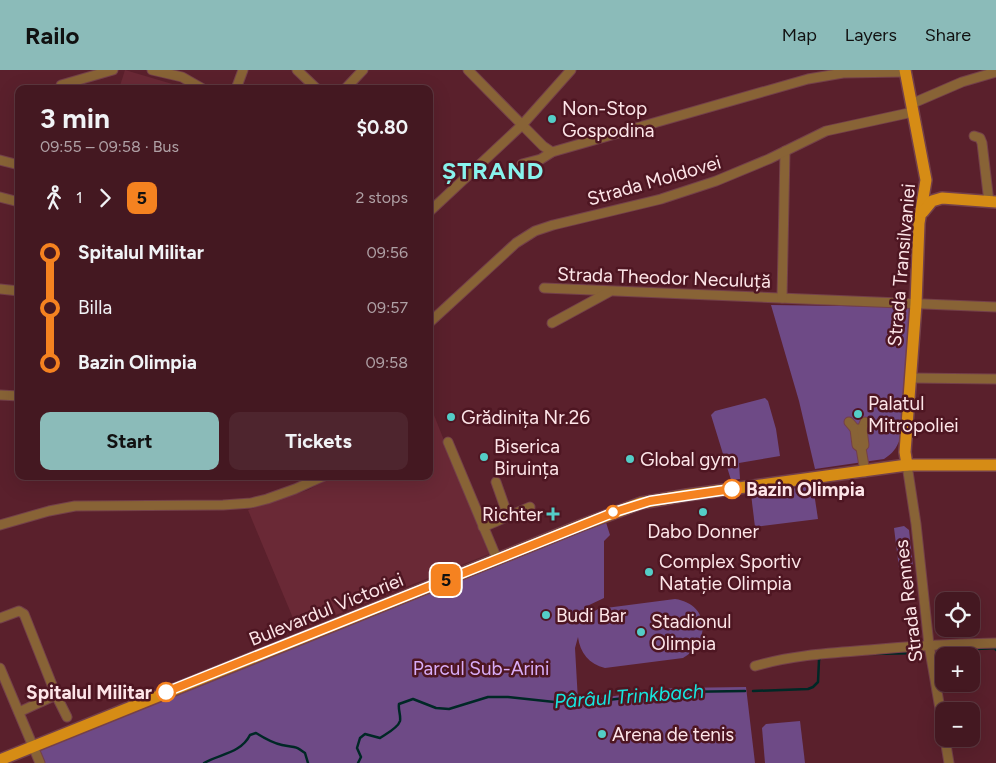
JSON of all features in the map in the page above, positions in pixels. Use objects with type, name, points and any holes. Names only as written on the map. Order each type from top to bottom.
[{"type":"main road","name":"Strada Transilvaniei","points":[[905,71],[926,174],[926,187],[920,215],[916,304],[904,452],[907,465]]},
{"type":"main road","points":[[926,174],[934,189],[942,198]]},
{"type":"main road","points":[[920,215],[932,201],[942,198],[992,202]]},
{"type":"main road","name":"Bulevardul Victoriei","points":[[0,760],[496,559],[615,512],[650,501],[907,465],[996,465]]},
{"type":"street","points":[[60,85],[113,70]]},
{"type":"street","points":[[152,70],[182,76],[197,85]]},
{"type":"street","points":[[237,85],[243,70]]},
{"type":"street","points":[[297,70],[313,85]]},
{"type":"street","points":[[349,85],[363,70]]},
{"type":"street","points":[[468,70],[543,146],[552,152]]},
{"type":"street","points":[[433,208],[522,125],[571,70]]},
{"type":"street","points":[[522,164],[552,152],[823,76],[843,73],[905,71]]},
{"type":"street","name":"Strada Moldovei","points":[[433,319],[516,243],[535,231],[688,191],[739,173],[814,135],[912,108],[962,82],[996,72]]},
{"type":"street","points":[[974,136],[980,138],[982,143],[992,202]]},
{"type":"street","points":[[782,298],[785,151]]},
{"type":"street","points":[[0,160],[15,164]]},
{"type":"street","points":[[0,197],[15,201]]},
{"type":"street","name":"Strada Theodor Neculuță","points":[[544,288],[996,307]]},
{"type":"street","points":[[0,289],[15,291]]},
{"type":"street","points":[[552,323],[610,292]]},
{"type":"street","points":[[910,378],[996,379]]},
{"type":"street","points":[[0,395],[15,396]]},
{"type":"street","points":[[858,426],[857,445],[861,448],[865,472]]},
{"type":"street","points":[[448,442],[496,559]]},
{"type":"street","name":"Strada Rennes","points":[[907,465],[916,524],[929,645],[939,702]]},
{"type":"street","points":[[0,525],[49,511],[75,506],[251,503],[276,496],[314,480]]},
{"type":"street","points":[[496,482],[508,516]]},
{"type":"street","points":[[483,527],[530,507]]},
{"type":"street","points":[[0,618],[19,611],[22,612],[66,717]]},
{"type":"street","points":[[755,666],[807,654],[929,645],[996,643]]},
{"type":"street","points":[[0,668],[40,763]]},
{"type":"street","points":[[19,712],[56,695]]},
{"type":"street","points":[[946,747],[949,763]]},
{"type":"shaded area","points":[[125,70],[176,85],[120,85]]},
{"type":"shaded area","points":[[433,413],[489,554],[298,630],[248,510],[308,490],[327,480],[433,480]]},
{"type":"green space","points":[[771,305],[912,307],[900,439],[897,446],[887,457],[815,469],[799,401]]},
{"type":"green space","points":[[765,398],[768,401],[776,429],[780,456],[739,463],[740,479],[731,480],[711,415],[715,411]]},
{"type":"green space","points":[[813,486],[818,519],[755,527],[751,494]]},
{"type":"green space","name":"Parcul Sub-Arini","points":[[604,516],[610,535],[604,541],[604,598],[585,607],[581,624],[587,616],[598,609],[675,599],[687,602],[695,608],[703,624],[702,634],[692,651],[683,658],[605,668],[594,664],[586,657],[578,637],[575,648],[578,701],[673,688],[746,687],[755,763],[40,763],[33,746]]},
{"type":"green space","points":[[904,526],[909,530],[913,566],[899,568],[894,528]]},
{"type":"green space","points":[[800,721],[805,763],[765,763],[762,728],[766,724]]},
{"type":"waterway","name":"Pârâul Trinkbach","points":[[980,649],[995,648],[996,650]]},
{"type":"waterway","name":"Pârâul Trinkbach","points":[[869,654],[923,653]]},
{"type":"waterway","name":"Pârâul Trinkbach","points":[[753,691],[808,689],[813,687],[818,682],[819,660],[821,657]]},
{"type":"waterway","name":"Pârâul Trinkbach","points":[[358,763],[361,757],[357,748],[360,738],[365,734],[380,738],[392,731],[400,721],[399,704],[413,699],[436,708],[449,709],[488,697],[508,697],[573,704],[677,692],[745,691]]},
{"type":"waterway","name":"Pârâul Trinkbach","points":[[204,763],[236,749],[250,735],[256,733],[275,743],[298,748],[305,753],[308,763]]},
{"type":"bus line","name":"5","points":[[166,692],[640,503],[732,489]]},
{"type":"place","name":"Non-Stop Gospodina","points":[[552,119]]},
{"type":"place","name":"Palatul Mitropoliei","points":[[858,414]]},
{"type":"place","name":"Grădinița Nr.26","points":[[451,417]]},
{"type":"place","name":"Biserica Biruința","points":[[484,457]]},
{"type":"place","name":"Global gym","points":[[630,459]]},
{"type":"place","name":"Bazin Olimpia","points":[[732,489]]},
{"type":"place","name":"Dabo Donner","points":[[703,512]]},
{"type":"place","name":"Richter","points":[[553,514]]},
{"type":"place","name":"Complex Sportiv Natație Olimpia","points":[[649,572]]},
{"type":"place","name":"Budi Bar","points":[[546,615]]},
{"type":"place","name":"Stadionul Olimpia","points":[[641,632]]},
{"type":"place","name":"Spitalul Militar","points":[[166,692]]},
{"type":"place","name":"Arena de tenis","points":[[602,734]]},
{"type":"district","name":"ȘTRAND","points":[[493,171]]}]
